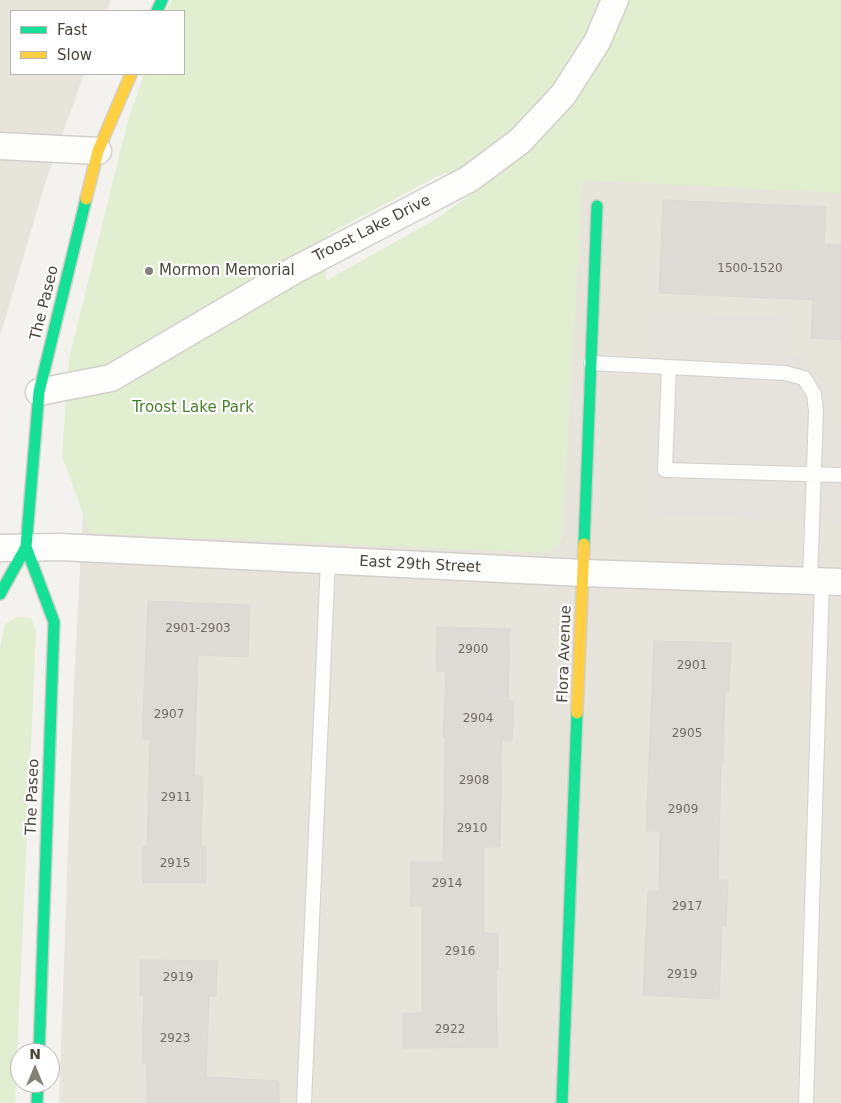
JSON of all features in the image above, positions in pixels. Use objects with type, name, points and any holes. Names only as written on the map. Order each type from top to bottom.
[{"type":"main road","name":"The Paseo","points":[[0,594],[26,547],[39,392],[98,150],[130,75]]},
{"type":"main road","name":"Flora Avenue","points":[[562,1103],[597,206]]},
{"type":"main road","name":"The Paseo","points":[[26,547],[54,622],[39,1043]]},
{"type":"street","name":"Troost Lake Drive","points":[[39,392],[111,378],[295,270],[469,179],[520,141],[563,95],[597,42],[615,0]]},
{"type":"street","points":[[0,146],[98,150]]},
{"type":"street","name":"East 29th Street","points":[[0,548],[101,548],[583,573],[824,582]]},
{"type":"lane","points":[[591,363],[785,372],[804,378],[814,394],[816,411],[814,474],[824,582],[806,1103]]},
{"type":"lane","points":[[669,367],[665,470],[841,475]]},
{"type":"lane","points":[[304,1103],[328,560]]},
{"type":"shaded area","points":[[0,0],[111,0],[107,10],[10,10],[10,75],[84,75],[45,184],[0,336]]},
{"type":"shaded area","points":[[513,165],[841,180],[841,1103],[59,1103],[74,682],[85,476],[326,281],[438,218]]},
{"type":"shaded area","points":[[659,312],[788,318],[787,353],[809,362],[823,378],[830,399],[833,425],[841,426],[841,522],[651,514]]},
{"type":"green space","name":"Troost Lake Park","points":[[172,0],[841,0],[841,193],[583,180],[562,539],[550,553],[90,533],[62,456],[69,359],[127,124],[144,75],[185,75],[185,10],[167,10]],"holes":[[[444,173],[497,176],[438,218],[326,281],[328,234]]]},
{"type":"green space","points":[[17,617],[31,618],[36,632],[18,1043],[10,1043],[10,1093],[15,1093],[15,1103],[0,1103],[0,649],[5,624]]},
{"type":"building","points":[[663,200],[826,207],[824,244],[841,245],[841,340],[811,338],[813,300],[659,293]]},
{"type":"building","points":[[148,601],[250,605],[248,657],[198,655],[194,776],[203,776],[201,846],[206,846],[206,883],[143,883],[143,846],[147,846],[150,739],[142,739]]},
{"type":"building","points":[[437,627],[510,629],[508,701],[514,701],[512,741],[502,740],[500,847],[484,847],[484,933],[498,933],[498,970],[496,970],[497,1047],[403,1048],[403,1013],[422,1013],[422,906],[410,906],[411,862],[443,862],[445,738],[443,737],[446,671],[436,671]]},
{"type":"building","points":[[654,641],[731,643],[729,692],[725,692],[723,763],[721,763],[718,880],[728,880],[726,926],[722,926],[719,999],[643,995],[648,891],[659,892],[660,831],[646,831]]},
{"type":"building","points":[[140,960],[217,961],[216,996],[209,996],[206,1077],[279,1081],[279,1103],[146,1103],[147,1063],[142,1063],[144,995],[140,995]]},
{"type":"traffic: fast","points":[[157,10],[162,0]]},
{"type":"traffic: fast","points":[[0,594],[26,547],[39,392],[86,199]]},
{"type":"traffic: fast","points":[[584,544],[597,206]]},
{"type":"traffic: fast","points":[[26,547],[54,622],[39,1043]]},
{"type":"traffic: fast","points":[[562,1103],[577,713]]},
{"type":"traffic: fast","points":[[37,1103],[38,1093]]},
{"type":"traffic: slow","points":[[86,199],[98,151],[131,75]]},
{"type":"traffic: slow","points":[[577,713],[584,544]]},
{"type":"place","name":"Mormon Memorial","points":[[149,271]]}]
